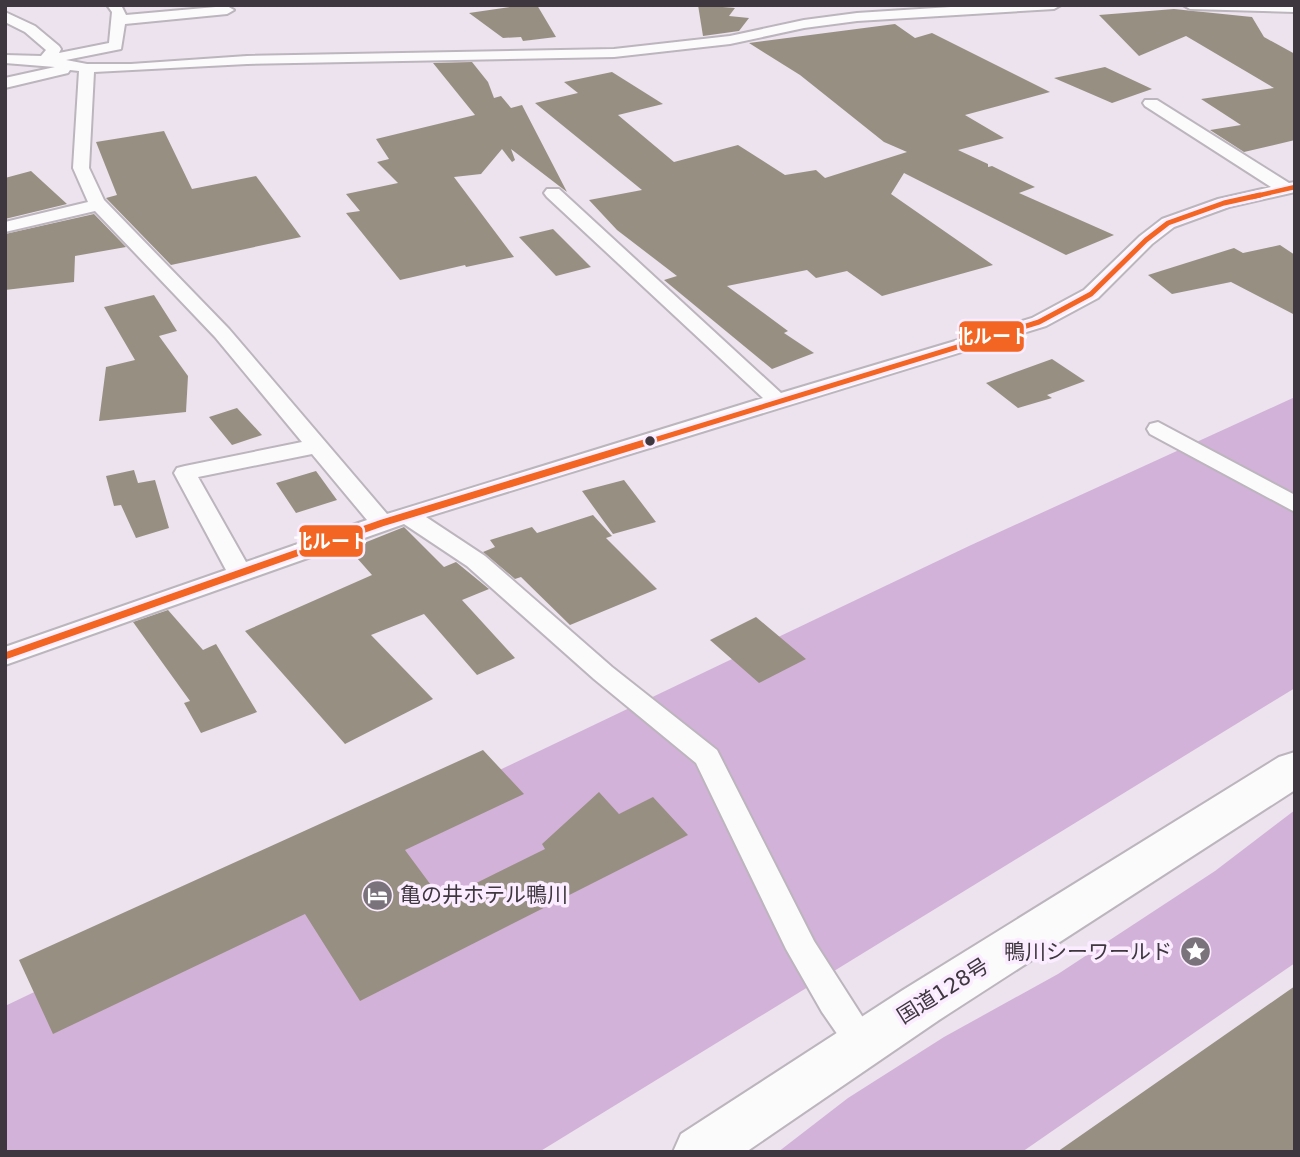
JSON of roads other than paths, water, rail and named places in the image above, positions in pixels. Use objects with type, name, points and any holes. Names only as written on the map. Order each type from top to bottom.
[{"type":"highway","name":"国道128号","points":[[701,1152],[861,1041],[1113,886],[1295,768]]},
{"type":"street","points":[[5,59],[45,61],[82,67],[131,68],[312,58],[486,58],[614,53],[730,40],[804,24],[857,17],[1054,5]]},
{"type":"street","points":[[1190,5],[1295,8]]},
{"type":"street","points":[[45,61],[116,46],[116,13],[227,10]]},
{"type":"street","points":[[5,16],[30,29],[54,50],[45,61]]},
{"type":"street","points":[[5,83],[82,67]]},
{"type":"street","points":[[82,67],[81,168],[99,205],[222,333],[317,446],[394,519],[476,561],[603,673],[707,757],[802,949],[833,1002],[861,1041]]},
{"type":"street","points":[[1151,103],[1291,188]]},
{"type":"street","points":[[5,656],[394,519],[1040,322],[1071,307],[1091,293],[1146,240],[1168,223],[1224,204],[1291,188]]},
{"type":"street","points":[[553,193],[778,401]]},
{"type":"street","points":[[5,228],[99,205]]},
{"type":"street","points":[[1158,429],[1295,505]]},
{"type":"street","points":[[240,573],[186,473],[317,446]]},
{"type":"place","name":"亀の井ホテル鴨川","points":[[377,895]]},
{"type":"place","name":"鴨川シーワールド","points":[[1195,952]]}]
